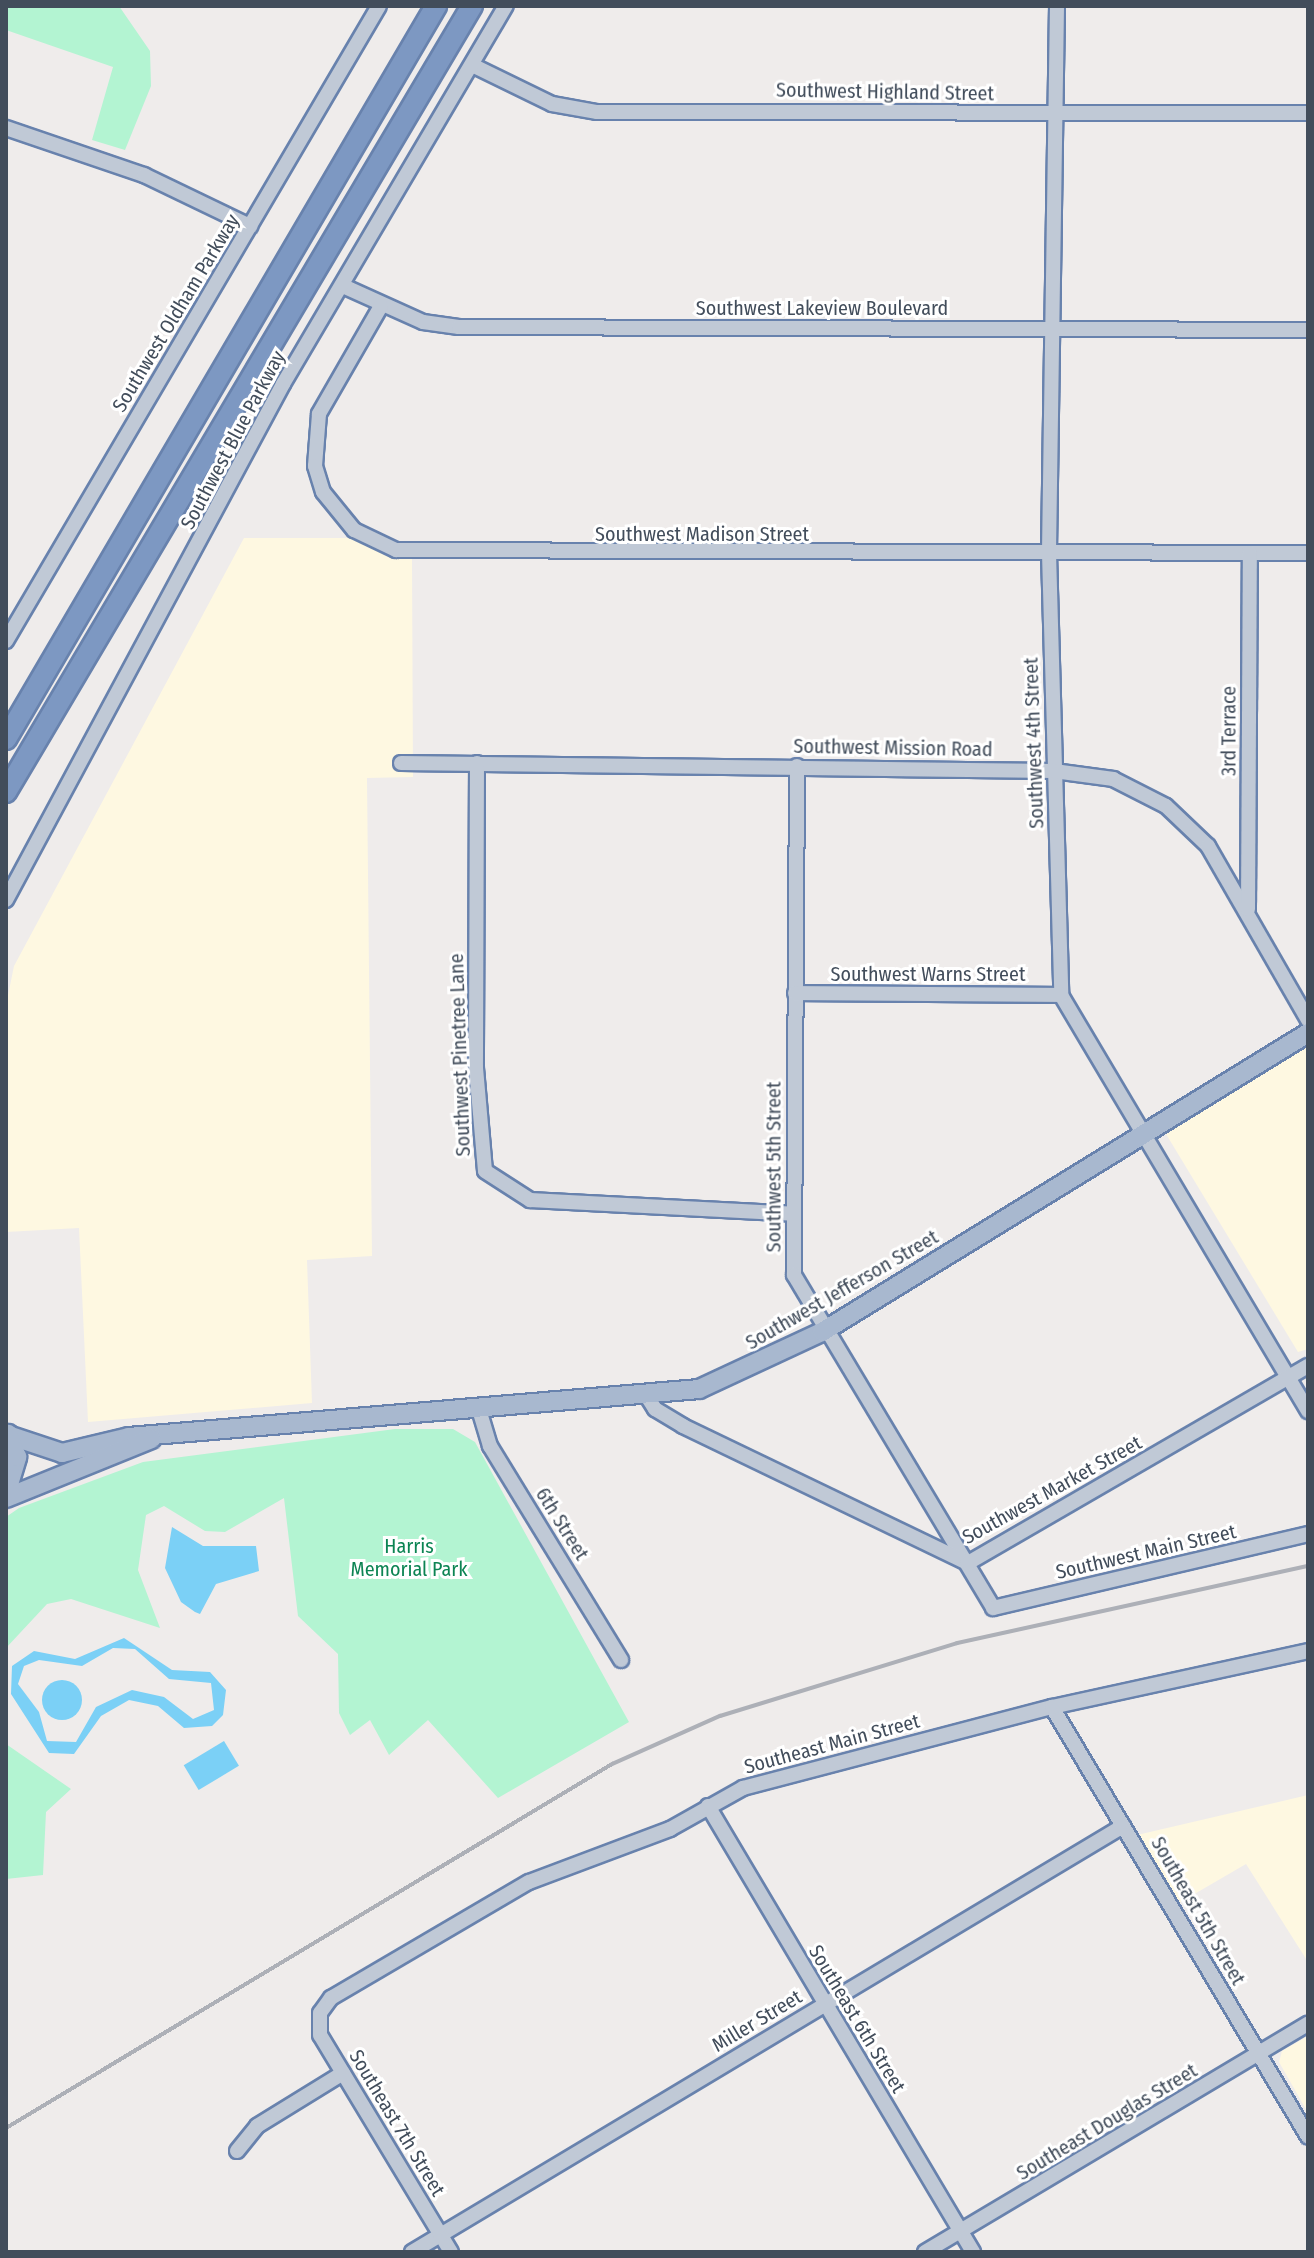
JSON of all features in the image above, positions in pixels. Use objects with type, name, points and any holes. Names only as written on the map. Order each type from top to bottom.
[{"type":"highway","points":[[6,739],[436,6]]},
{"type":"highway","points":[[6,792],[472,6]]},
{"type":"main road","name":"Southwest Jefferson Street","points":[[9,1434],[62,1453],[108,1440],[151,1439],[478,1406],[645,1393],[735,1377],[822,1332],[1308,1033]]},
{"type":"main road","points":[[6,1496],[17,1457],[9,1434]]},
{"type":"main road","name":"Southwest Jefferson Street","points":[[6,1496],[151,1439]]},
{"type":"street","name":"Southwest Oldham Parkway","points":[[6,641],[379,6]]},
{"type":"street","name":"Southwest Blue Parkway","points":[[6,900],[343,286],[506,6]]},
{"type":"street","name":"Southwest 4th Street","points":[[1057,6],[1052,115],[1049,553],[1061,995],[1308,1411]]},
{"type":"street","name":"Southwest Highland Street","points":[[472,65],[552,104],[597,112],[1308,113]]},
{"type":"street","points":[[6,128],[154,179],[250,226]]},
{"type":"street","name":"Southwest Lakeview Boulevard","points":[[343,286],[381,306],[459,327],[1308,330]]},
{"type":"street","name":"Southwest Madison Street","points":[[381,306],[319,414],[315,466],[337,512],[385,546],[534,555],[1308,553]]},
{"type":"street","name":"3rd Terrace","points":[[1248,909],[1250,553]]},
{"type":"street","name":"Southwest Mission Road","points":[[401,763],[1054,771],[1113,779],[1166,806],[1208,846],[1248,909],[1308,1020]]},
{"type":"street","name":"Southwest Pinetree Lane","points":[[477,763],[476,1068],[485,1171],[530,1200],[794,1214]]},
{"type":"street","name":"Southwest 5th Street","points":[[797,766],[794,1275],[822,1332],[968,1563],[993,1608]]},
{"type":"street","name":"Southwest Warns Street","points":[[795,993],[1061,995]]},
{"type":"street","name":"Southwest Market Street","points":[[645,1393],[655,1409],[683,1426],[968,1563],[1308,1366]]},
{"type":"street","name":"6th Street","points":[[478,1406],[490,1446],[621,1660]]},
{"type":"street","name":"Southwest Main Street","points":[[993,1608],[1308,1534]]},
{"type":"street","name":"Southeast Main Street","points":[[320,2013],[331,1998],[519,1887],[743,1788],[1052,1707],[1308,1651]]},
{"type":"street","name":"Southeast 5th Street","points":[[1052,1707],[1308,2136]]},
{"type":"street","name":"Southeast 6th Street","points":[[708,1806],[973,2252]]},
{"type":"street","name":"Miller Street","points":[[412,2252],[1123,1826]]},
{"type":"street","name":"Southeast 7th Street","points":[[320,2013],[320,2035],[451,2252]]},
{"type":"street","name":"Southeast Douglas Street","points":[[925,2252],[1308,2024]]},
{"type":"street","points":[[237,2151],[257,2126],[343,2073]]},
{"type":"shaded area","points":[[244,538],[353,538],[412,559],[413,777],[367,778],[372,1256],[307,1260],[312,1403],[88,1422],[79,1228],[6,1232],[6,1005],[14,966]]},
{"type":"shaded area","points":[[1308,1046],[1308,1349],[1298,1352],[1166,1134]]},
{"type":"shaded area","points":[[1308,1795],[1308,1962],[1246,1864],[1179,1903],[1137,1835]]},
{"type":"shaded area","points":[[1308,2036],[1308,2113],[1279,2062],[1282,2051]]},
{"type":"green space","points":[[6,6],[119,6],[150,51],[151,86],[125,150],[92,140],[113,67],[6,30]]},
{"type":"green space","name":"Harris Memorial Park","points":[[395,1429],[453,1429],[475,1442],[629,1722],[498,1798],[428,1720],[389,1755],[370,1720],[350,1735],[339,1713],[338,1654],[298,1616],[284,1498],[225,1532],[205,1531],[164,1506],[146,1515],[138,1570],[160,1628],[71,1599],[47,1604],[6,1648],[6,1517],[19,1508],[143,1462]]},
{"type":"green space","points":[[6,1744],[71,1789],[46,1812],[43,1875],[6,1879]]},
{"type":"water","points":[[172,1527],[203,1546],[256,1546],[259,1571],[216,1584],[200,1614],[195,1612],[181,1602],[165,1568]]},
{"type":"water","points":[[124,1638],[172,1670],[210,1672],[226,1690],[223,1715],[212,1726],[184,1728],[158,1706],[129,1700],[101,1716],[74,1754],[49,1753],[11,1694],[12,1666],[34,1651],[75,1659]],"holes":[[[113,1648],[135,1649],[169,1679],[211,1683],[214,1710],[193,1719],[164,1697],[132,1690],[96,1707],[76,1742],[47,1741],[39,1712],[18,1684],[24,1666],[39,1660],[82,1666]]]},
{"type":"water","points":[[62,1680],[76,1686],[82,1700],[76,1714],[62,1720],[48,1714],[42,1700],[48,1686]]},
{"type":"water","points":[[224,1741],[239,1766],[199,1790],[184,1765]]},
{"type":"railway","points":[[6,2128],[612,1764],[720,1716],[957,1643],[1308,1566]]}]
